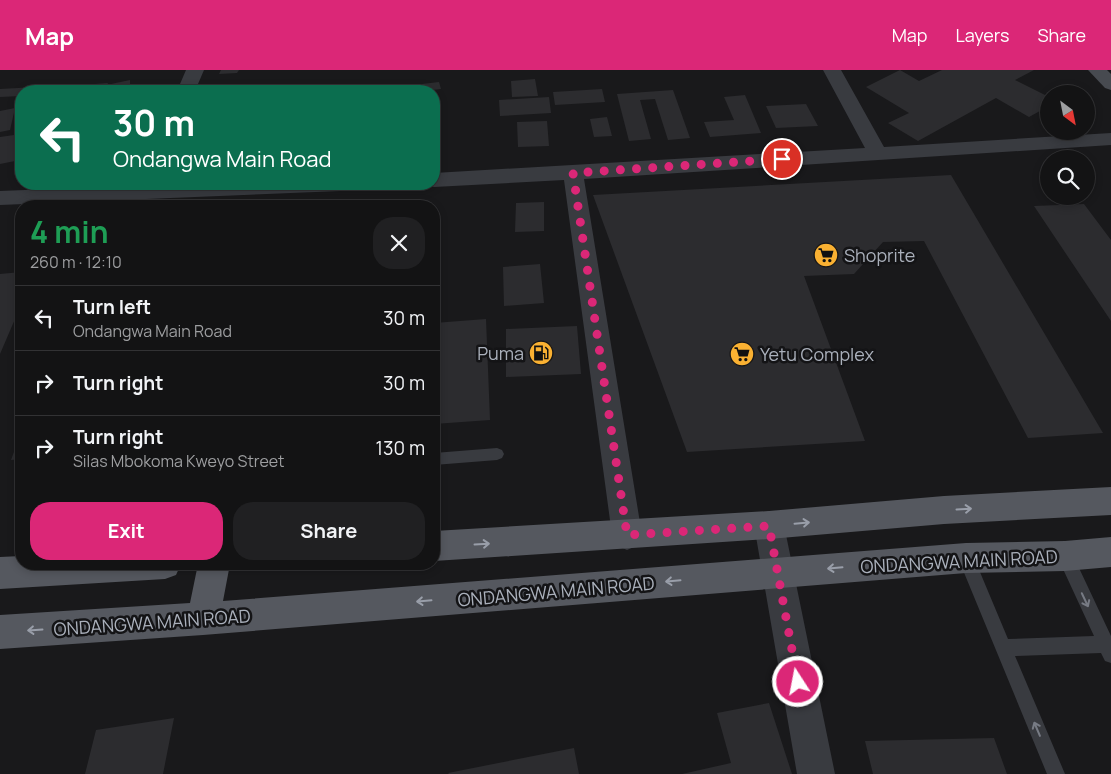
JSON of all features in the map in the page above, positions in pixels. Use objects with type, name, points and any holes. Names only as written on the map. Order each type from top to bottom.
[{"type":"main road","points":[[440,546],[769,526],[944,510],[1111,501]]},
{"type":"main road","name":"ONDANGWA MAIN ROAD","points":[[0,632],[203,619],[966,558],[1065,556],[1111,552]]},
{"type":"main road","points":[[0,573],[55,570]]},
{"type":"main road","points":[[203,619],[213,570]]},
{"type":"street","points":[[189,85],[195,70]]},
{"type":"street","points":[[832,70],[877,152]]},
{"type":"street","points":[[1097,70],[1111,84]]},
{"type":"street","points":[[440,180],[573,173],[1111,138]]},
{"type":"street","points":[[573,173],[627,535]]},
{"type":"street","points":[[0,198],[114,190]]},
{"type":"street","points":[[769,526],[776,573],[816,774]]},
{"type":"lane","points":[[440,459],[497,454]]},
{"type":"lane","points":[[1003,648],[1108,650],[1065,556]]},
{"type":"lane","points":[[966,558],[1056,774]]},
{"type":"building","points":[[221,70],[239,70],[237,73],[219,74]]},
{"type":"building","points":[[900,70],[919,81],[942,70],[1034,70],[1015,80],[1040,92],[1040,111],[1029,117],[996,98],[918,141],[888,123],[909,113],[866,87]]},
{"type":"building","points":[[535,79],[538,96],[512,97],[511,81]]},
{"type":"building","points":[[130,80],[130,85],[111,84]]},
{"type":"building","points":[[439,82],[440,85],[422,85]]},
{"type":"building","points":[[108,83],[107,85],[80,85]]},
{"type":"building","points":[[15,88],[15,96],[0,97],[0,89]]},
{"type":"building","points":[[602,89],[605,102],[555,105],[553,92]]},
{"type":"building","points":[[673,90],[690,138],[668,140],[655,99],[640,100],[651,139],[629,141],[617,94]]},
{"type":"building","points":[[745,95],[761,133],[710,137],[704,122],[734,120],[724,97]]},
{"type":"building","points":[[549,97],[551,113],[500,116],[499,100]]},
{"type":"building","points":[[806,104],[818,126],[776,128],[766,106]]},
{"type":"building","points":[[15,108],[10,130],[0,132],[0,111]]},
{"type":"building","points":[[607,117],[612,136],[594,137],[590,119]]},
{"type":"building","points":[[547,121],[549,146],[518,147],[517,122]]},
{"type":"building","points":[[15,135],[15,161],[0,164],[0,137]]},
{"type":"building","name":"Yetu Complex","points":[[951,175],[1103,433],[1028,438],[924,241],[883,242],[854,274],[804,276],[865,441],[687,452],[593,195]]},
{"type":"building","points":[[544,202],[544,231],[515,232],[516,203]]},
{"type":"building","points":[[1085,205],[1111,240],[1111,321],[1034,206]]},
{"type":"building","points":[[540,264],[544,303],[504,306],[503,267]]},
{"type":"building","points":[[15,273],[15,319],[0,354],[0,274]]},
{"type":"building","points":[[486,319],[490,420],[440,424],[440,323]]},
{"type":"building","points":[[577,326],[581,374],[506,377],[506,329]]},
{"type":"building","points":[[15,449],[15,460],[11,460]]},
{"type":"building","points":[[769,703],[792,774],[682,774],[731,763],[717,713]]},
{"type":"building","points":[[174,718],[163,774],[85,774],[96,730]]},
{"type":"building","points":[[994,738],[1007,774],[873,774],[865,741]]},
{"type":"building","points":[[574,748],[579,774],[448,773]]},
{"type":"place","name":"Shoprite","points":[[826,255]]},
{"type":"place","name":"Puma","points":[[541,353]]},
{"type":"place","name":"Yetu Complex","points":[[742,354]]},
{"type":"route","points":[[782,159],[573,173],[627,535],[769,526],[776,573],[798,682]]}]
